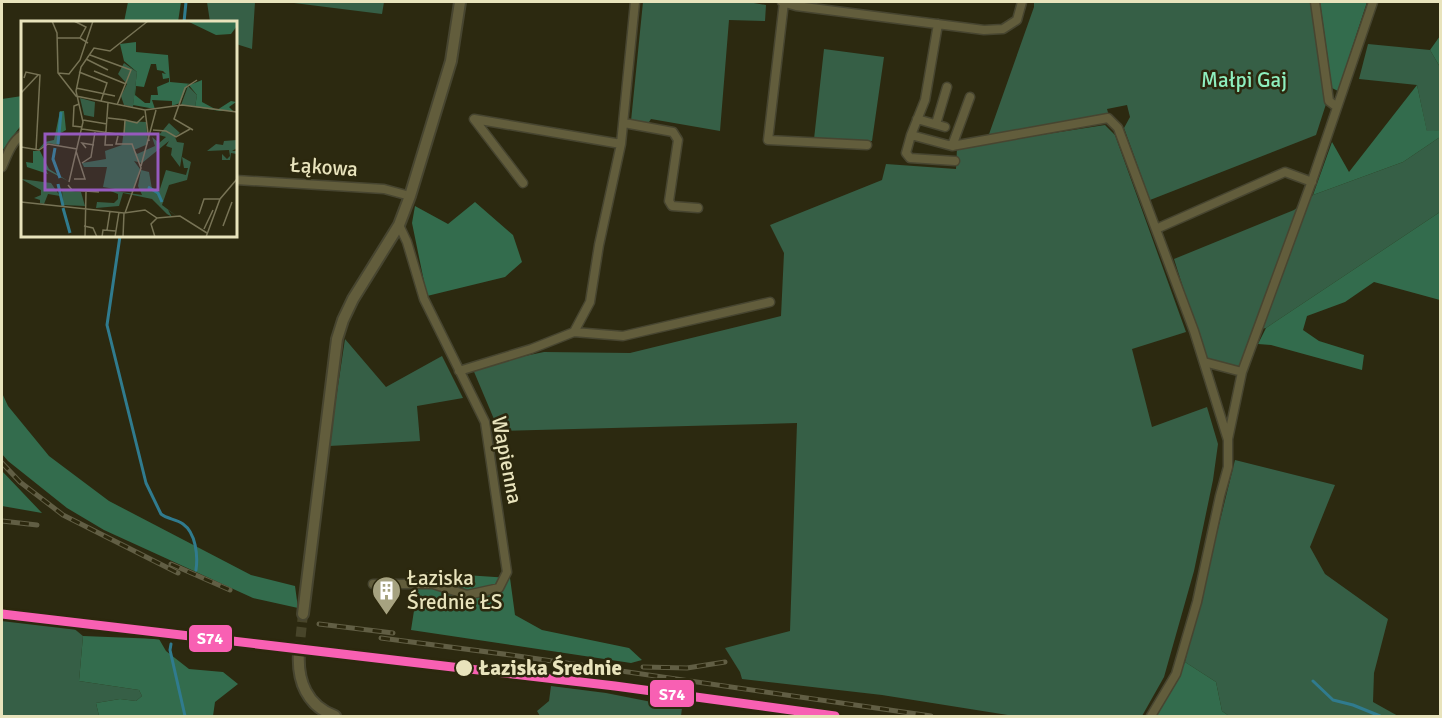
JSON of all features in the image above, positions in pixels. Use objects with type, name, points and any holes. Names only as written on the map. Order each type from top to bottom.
[{"type":"street","points":[[303,614],[337,339],[353,299],[399,225],[410,196],[451,62],[460,2]]},
{"type":"street","points":[[574,332],[590,302],[599,245],[621,144],[635,2]]},
{"type":"street","points":[[867,145],[768,140],[783,2],[796,6],[984,30],[1003,29],[1017,20],[1022,2]]},
{"type":"street","points":[[1315,2],[1329,101],[1337,107]]},
{"type":"street","points":[[1151,717],[1176,675],[1197,602],[1228,467],[1228,440],[1242,372],[1312,180],[1373,2]]},
{"type":"street","points":[[938,24],[925,100],[906,153],[910,158],[955,161]]},
{"type":"street","points":[[936,124],[947,87]]},
{"type":"street","points":[[952,146],[970,97]]},
{"type":"street","points":[[911,135],[952,146],[1108,118],[1118,128],[1156,229],[1204,362],[1228,440]]},
{"type":"street","points":[[523,183],[474,119],[621,144]]},
{"type":"street","points":[[917,119],[945,127]]},
{"type":"street","points":[[624,123],[673,132],[678,140],[669,201],[672,206],[698,208]]},
{"type":"street","points":[[2,167],[14,143],[21,136]]},
{"type":"street","points":[[1156,229],[1285,172],[1312,180]]},
{"type":"street","name":"Łąkowa","points":[[237,180],[384,189],[410,196]]},
{"type":"street","name":"Wapienna","points":[[373,584],[434,584],[467,595],[499,588],[507,572],[485,422],[424,299],[407,242],[399,225]]},
{"type":"street","points":[[459,371],[531,349],[574,332],[623,336],[770,303]]},
{"type":"street","points":[[1204,362],[1242,372]]},
{"type":"street","points":[[299,652],[298,669],[302,686],[315,705],[335,717]]},
{"type":"green space","points":[[128,2],[181,2],[178,21],[124,21]]},
{"type":"green space","points":[[207,2],[255,2],[252,49],[237,44],[237,21],[210,21]]},
{"type":"green space","points":[[286,2],[384,2],[382,14]]},
{"type":"green space","points":[[643,2],[748,2],[766,5],[765,21],[729,20],[720,131],[651,119],[647,125],[631,121]]},
{"type":"green space","name":"Małpi Gaj","points":[[1034,2],[1312,2],[1327,101],[1316,135],[1150,200],[1124,128],[1130,117],[1127,105],[1107,109],[1109,116],[988,137]]},
{"type":"green space","points":[[1320,2],[1367,2],[1338,91],[1332,88]]},
{"type":"green space","points":[[1440,36],[1440,67],[1430,50]]},
{"type":"green space","points":[[1368,44],[1430,50],[1440,67],[1440,130],[1427,132],[1417,85],[1359,79]]},
{"type":"green space","points":[[824,49],[884,57],[872,141],[814,139]]},
{"type":"green space","points":[[1417,85],[1427,131],[1440,130],[1440,137],[1403,162],[1313,195],[1332,142],[1349,172]]},
{"type":"green space","points":[[21,96],[21,125],[2,151],[2,99]]},
{"type":"green space","points":[[1105,125],[1115,135],[1186,332],[1132,349],[1152,427],[1207,407],[1218,444],[1194,571],[1164,677],[1142,716],[1014,716],[882,695],[742,679],[725,648],[790,631],[797,423],[499,431],[472,367],[544,352],[630,353],[781,316],[784,253],[770,225],[882,180],[886,164],[956,169],[957,148]]},
{"type":"green space","points":[[1440,137],[1440,212],[1266,328],[1252,331],[1240,368],[1206,360],[1174,259],[1294,210],[1313,195],[1403,162]]},
{"type":"green space","points":[[475,202],[513,235],[522,262],[505,277],[427,296],[412,223],[415,206],[448,224]]},
{"type":"green space","points":[[1440,212],[1440,300],[1374,282],[1345,302],[1307,316],[1303,330],[1319,341],[1364,355],[1362,370],[1271,345],[1258,344],[1266,328]]},
{"type":"green space","points":[[345,339],[386,387],[442,356],[463,398],[417,406],[420,441],[329,446]]},
{"type":"green space","points":[[2,393],[8,406],[49,456],[109,501],[251,575],[295,586],[298,608],[253,598],[104,530],[67,508],[2,454]]},
{"type":"green space","points":[[1235,460],[1335,485],[1310,547],[1325,574],[1388,619],[1374,673],[1373,702],[1398,716],[1229,716],[1222,711],[1216,682],[1185,662]]},
{"type":"green space","points":[[2,471],[42,513],[2,506]]},
{"type":"green space","points":[[420,572],[510,578],[515,615],[542,630],[629,648],[642,660],[631,663],[411,630]]},
{"type":"green space","points":[[2,618],[72,627],[83,636],[79,681],[139,690],[142,696],[136,701],[120,699],[96,703],[99,716],[2,716]]},
{"type":"green space","points":[[83,636],[159,639],[166,651],[189,669],[223,672],[238,684],[215,702],[213,716],[99,716],[96,703],[120,699],[136,701],[142,696],[139,690],[79,681]]},
{"type":"green space","points":[[1185,662],[1216,682],[1222,711],[1229,716],[1155,716]]},
{"type":"green space","points":[[551,686],[606,693],[682,708],[681,716],[540,716],[537,711],[549,701]]},
{"type":"waterway","points":[[184,21],[186,2]]},
{"type":"waterway","points":[[120,237],[107,325],[146,483],[161,514],[183,524],[191,533],[197,558],[196,570]]},
{"type":"waterway","points":[[171,644],[170,650],[185,716]]},
{"type":"waterway","points":[[1313,681],[1333,700],[1380,716]]},
{"type":"tunnel","points":[[299,652],[303,614]]},
{"type":"railway","points":[[2,463],[20,482],[63,515],[178,573]]},
{"type":"railway","points":[[2,521],[37,525]]},
{"type":"railway","points":[[171,564],[230,590]]},
{"type":"railway","points":[[319,624],[393,633]]},
{"type":"railway","points":[[381,638],[931,716]]},
{"type":"railway","points":[[643,667],[687,668],[725,662]]},
{"type":"transit line","name":"S74","points":[[2,614],[615,686],[835,716]]},
{"type":"place","name":"Łaziska Średnie ŁS","points":[[386,616]]},
{"type":"place","name":"Łaziska Średnie","points":[[464,668]]}]
